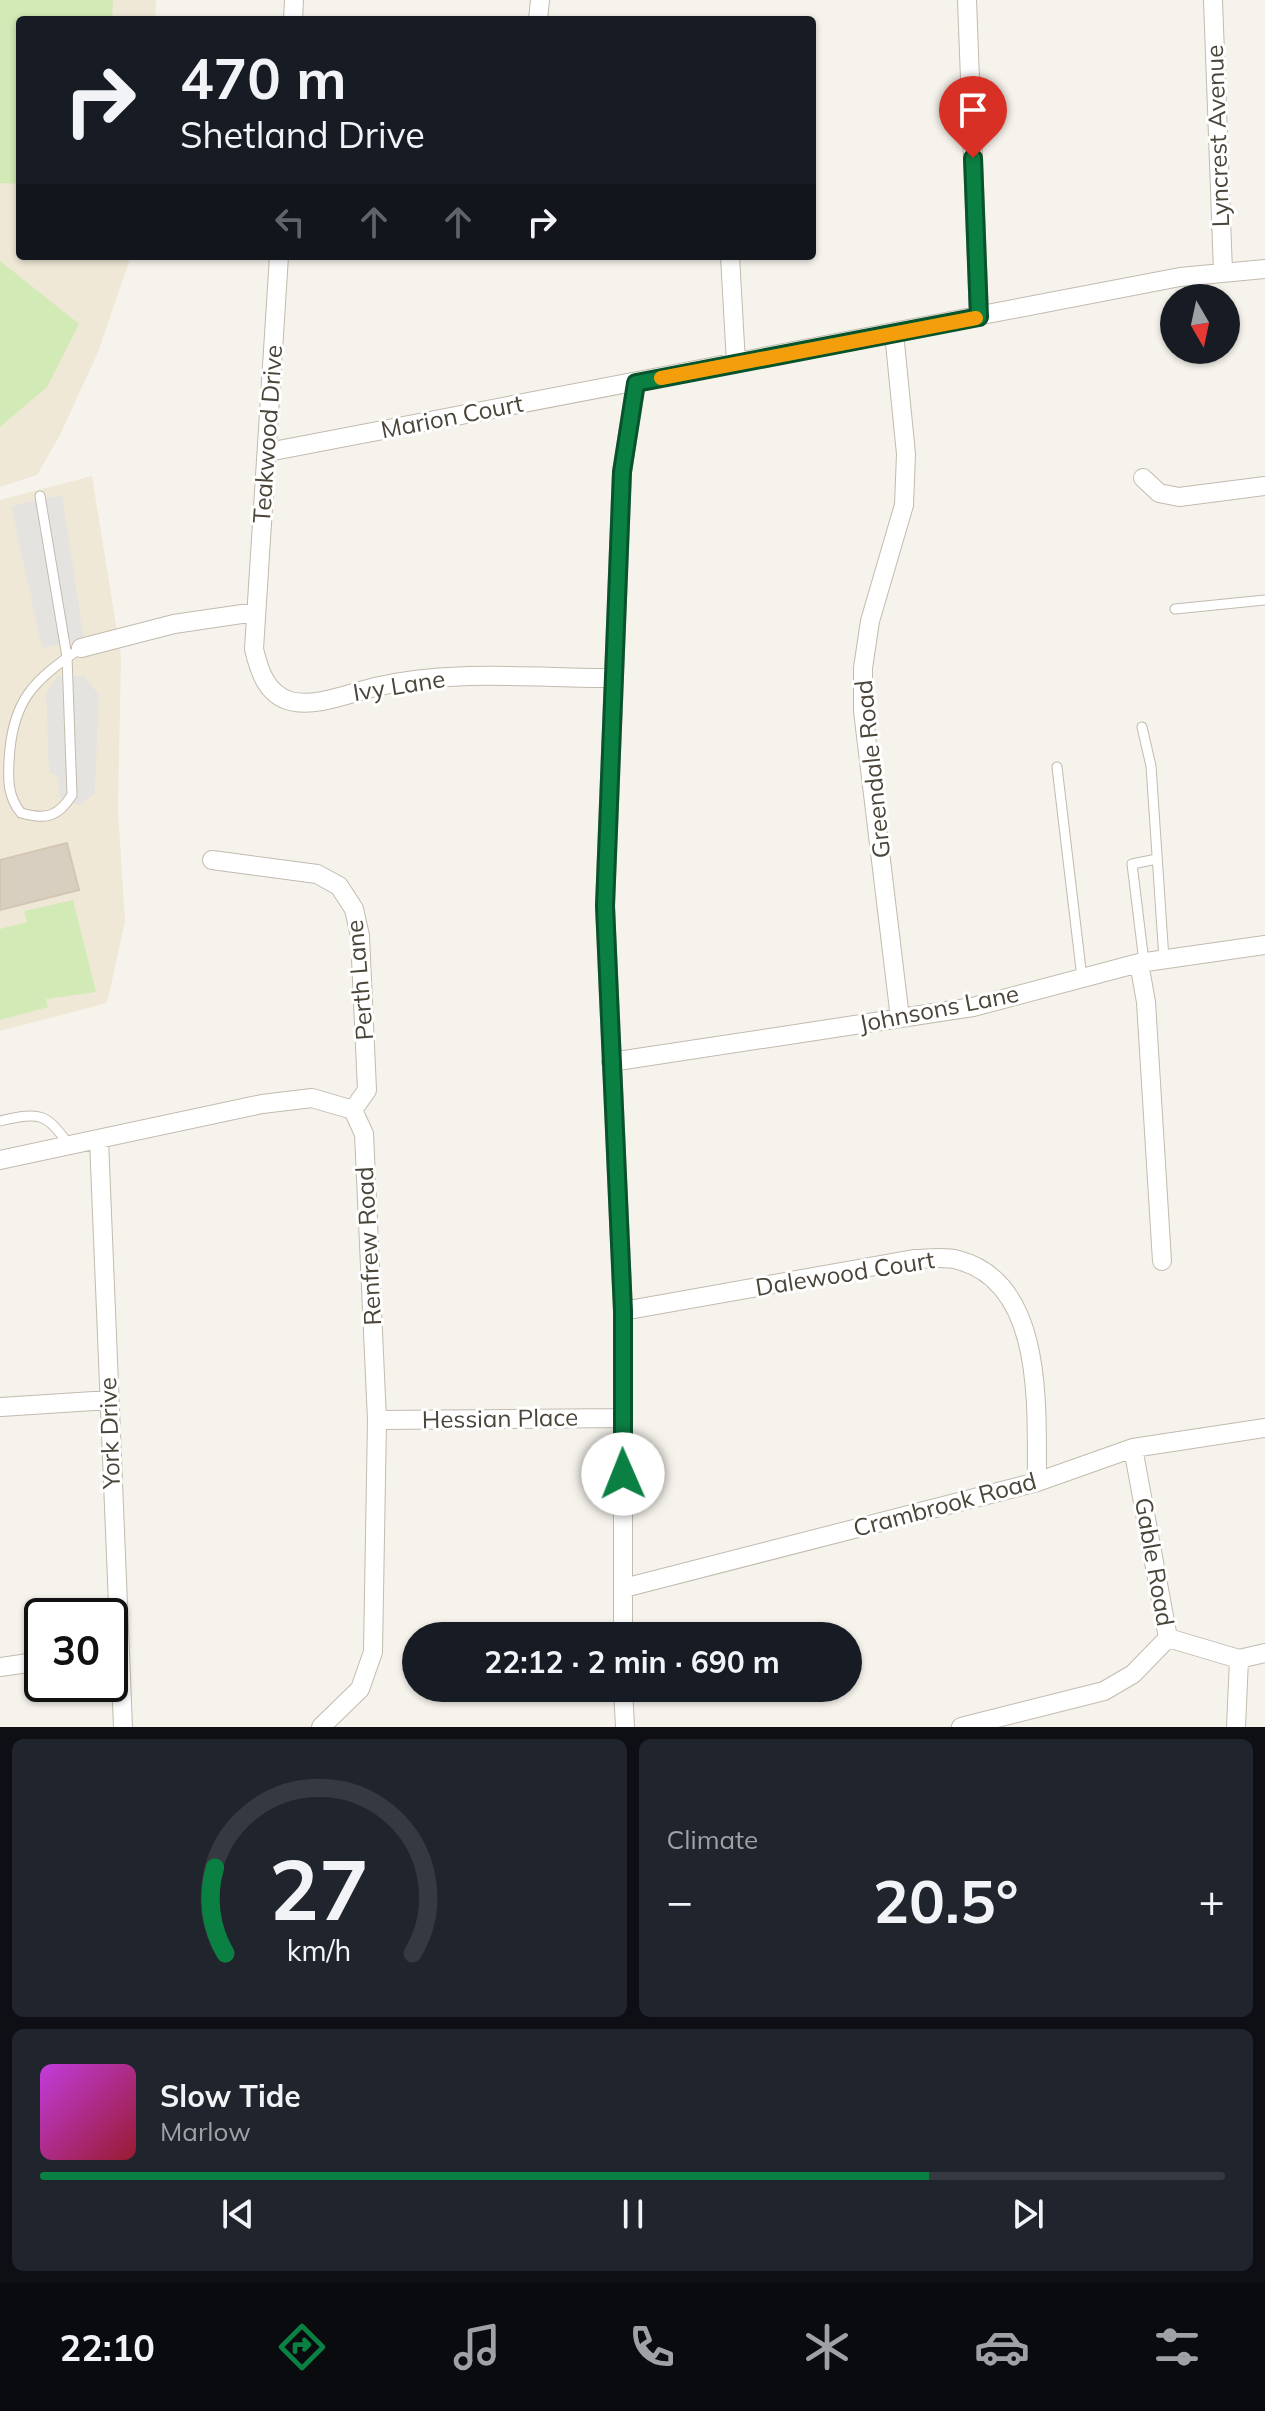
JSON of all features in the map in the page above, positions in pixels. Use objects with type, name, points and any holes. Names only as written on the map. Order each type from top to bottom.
[{"type":"street","points":[[967,0],[979,317]]},
{"type":"street","name":"Lyncrest Avenue","points":[[1213,0],[1223,272]]},
{"type":"street","name":"Teakwood Drive","points":[[256,612],[279,260]]},
{"type":"street","points":[[730,260],[736,363]]},
{"type":"street","name":"Marion Court","points":[[268,452],[1180,277],[1265,269]]},
{"type":"street","name":"Greendale Road","points":[[894,333],[906,454],[904,505],[870,621],[863,668],[863,711],[900,1018]]},
{"type":"street","points":[[623,1622],[623,1311],[605,906],[622,472],[636,383]]},
{"type":"street","points":[[1143,478],[1159,493],[1179,497],[1265,486]]},
{"type":"street","points":[[74,652],[174,624],[256,612]]},
{"type":"street","name":"Ivy Lane","points":[[256,612],[254,649],[260,675],[273,691],[290,701],[314,701],[432,677],[613,678]]},
{"type":"street","name":"Perth Lane","points":[[212,860],[317,874],[339,886],[354,909],[360,936],[367,1090],[353,1110]]},
{"type":"street","name":"Johnsons Lane","points":[[611,1062],[973,1007],[1142,963],[1265,945]]},
{"type":"street","points":[[1142,963],[1162,1261]]},
{"type":"street","points":[[0,1160],[274,1103],[312,1098],[353,1110]]},
{"type":"street","name":"Renfrew Road","points":[[321,1727],[360,1689],[373,1652],[377,1420],[364,1134],[353,1110]]},
{"type":"street","name":"York Drive","points":[[99,1140],[113,1598]]},
{"type":"street","name":"Dalewood Court","points":[[623,1311],[914,1259],[957,1259],[990,1274],[1013,1301],[1036,1380],[1037,1482]]},
{"type":"street","points":[[1,1407],[109,1400]]},
{"type":"street","name":"Hessian Place","points":[[377,1420],[622,1418]]},
{"type":"street","name":"Crambrook Road","points":[[624,1588],[1037,1482],[1133,1448],[1265,1428]]},
{"type":"street","name":"Gable Road","points":[[961,1727],[1002,1723],[1104,1691],[1133,1674],[1168,1638],[1133,1448]]},
{"type":"street","points":[[1168,1638],[1239,1659],[1265,1653]]},
{"type":"street","points":[[1236,1727],[1239,1659]]},
{"type":"street","points":[[0,1667],[24,1664]]},
{"type":"street","name":"York Drive","points":[[120,1702],[123,1727]]},
{"type":"street","points":[[624,1702],[625,1727]]},
{"type":"lane","points":[[40,496],[74,652],[72,795],[62,811],[52,817],[39,818],[21,813],[9,790],[15,713],[48,670],[74,652]]},
{"type":"lane","points":[[1175,609],[1265,600]]},
{"type":"lane","points":[[1142,727],[1151,766],[1164,959]]},
{"type":"lane","points":[[1057,767],[1082,978]]},
{"type":"lane","points":[[1142,963],[1132,864],[1157,859]]},
{"type":"lane","points":[[0,1121],[34,1113],[51,1120],[70,1146]]},
{"type":"shaded area","points":[[0,0],[156,0],[155,16],[16,16],[16,260],[130,260],[98,352],[60,435],[37,475],[0,487]]},
{"type":"shaded area","points":[[92,476],[121,656],[118,810],[125,921],[107,1003],[0,1031],[0,500]]},
{"type":"shaded area","points":[[62,495],[84,639],[42,648],[11,506]]},
{"type":"shaded area","points":[[58,676],[84,676],[99,695],[95,793],[80,805],[60,798],[58,777],[49,772],[46,692]]},
{"type":"green space","points":[[0,0],[113,0],[112,16],[16,16],[16,184],[0,183]]},
{"type":"green space","points":[[0,261],[79,324],[47,387],[0,427]]},
{"type":"green space","points":[[73,900],[96,992],[46,999],[48,1007],[0,1020],[0,929],[27,922],[24,911]]},
{"type":"building","points":[[67,843],[79,890],[0,910],[0,860]]},
{"type":"slow traffic","points":[[661,378],[976,318]]},
{"type":"route","points":[[623,1474],[623,1311],[605,906],[622,472],[636,383],[979,317],[973,158]]}]
